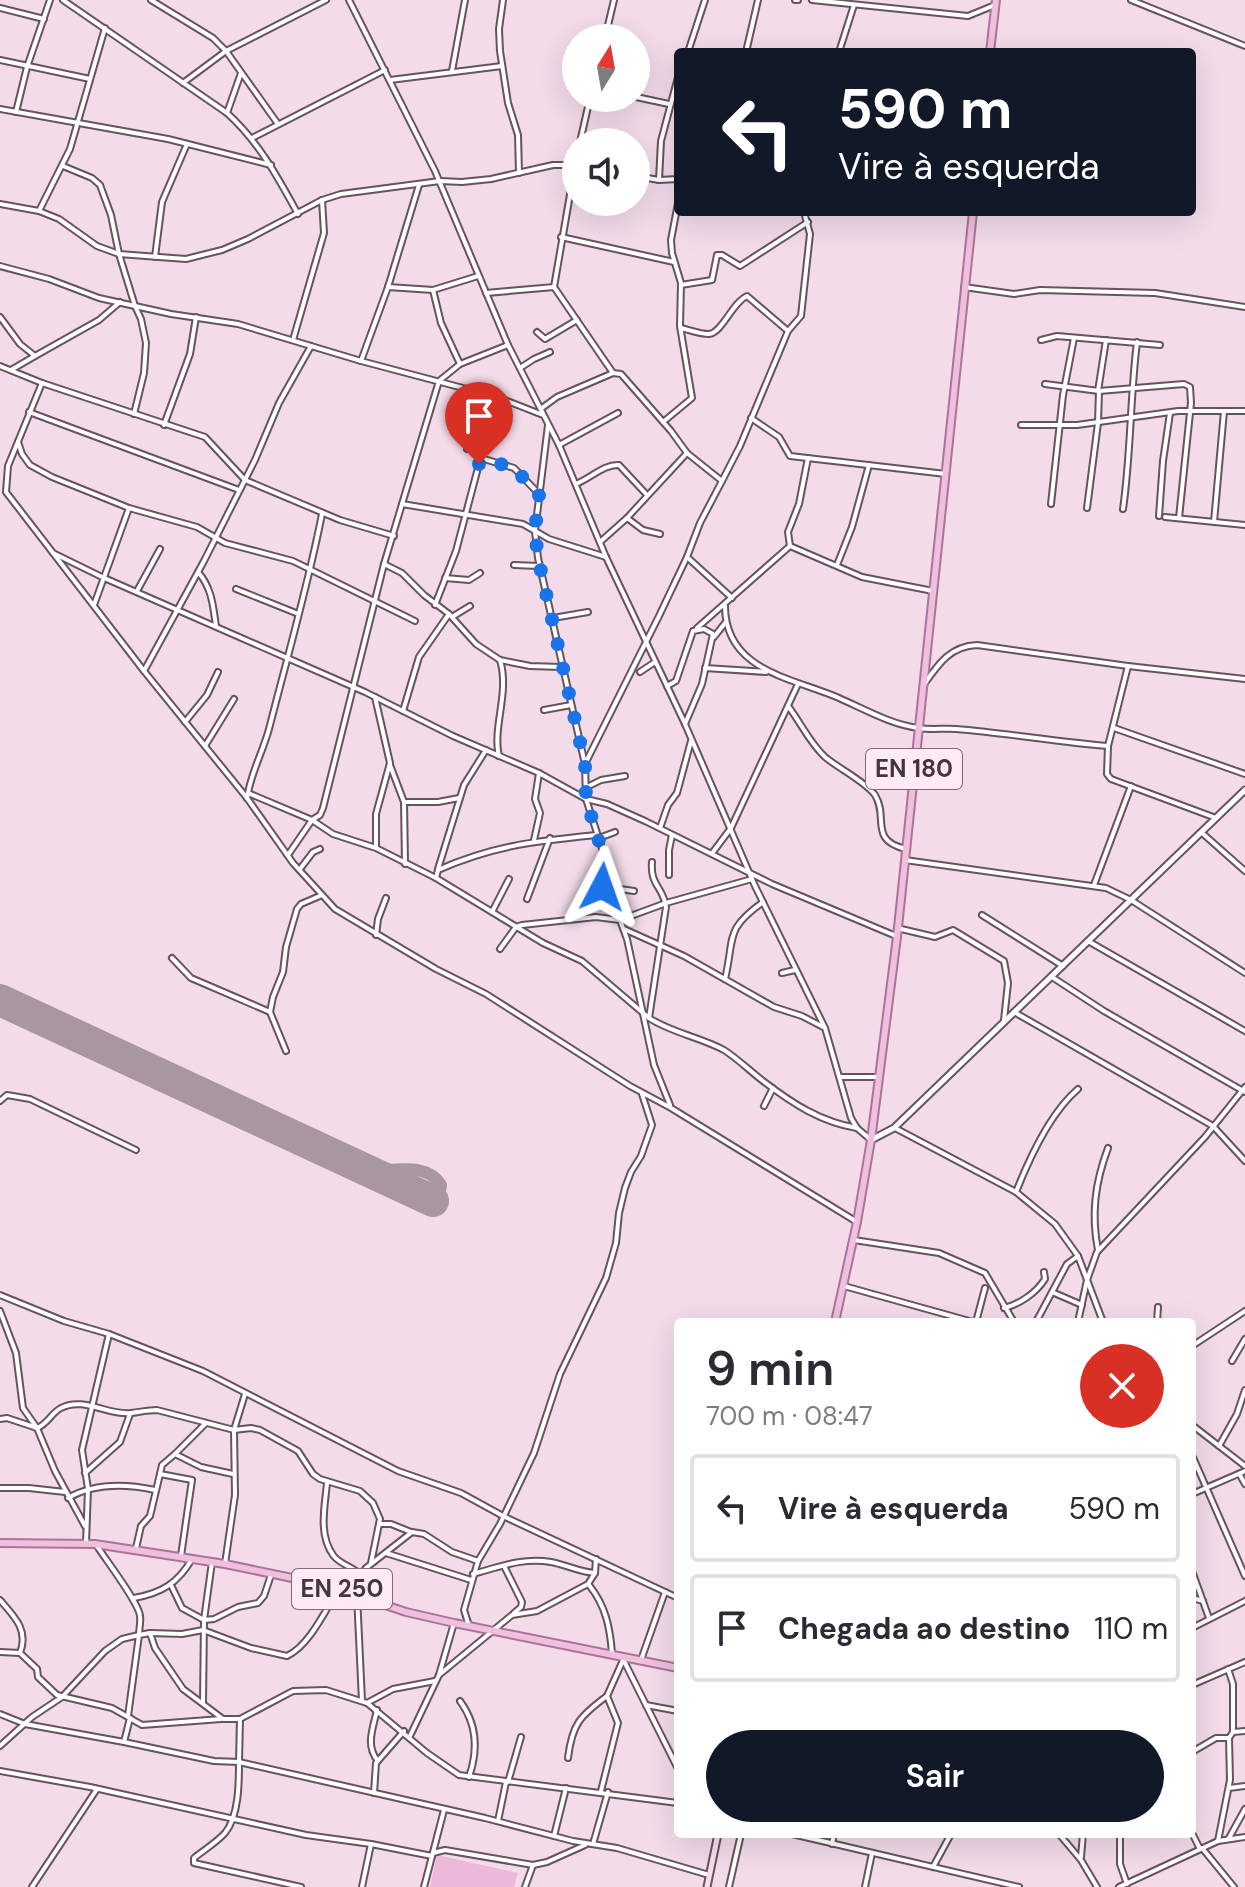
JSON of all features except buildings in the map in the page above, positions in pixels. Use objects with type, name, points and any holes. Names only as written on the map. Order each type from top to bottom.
[{"type":"main road","points":[[990,48],[996,3]]},
{"type":"main road","name":"EN 180","points":[[836,1318],[871,1140],[897,932],[973,216]]},
{"type":"main road","name":"EN 250","points":[[0,1543],[86,1543],[136,1548],[225,1564],[339,1588],[406,1612],[674,1667]]},
{"type":"main road","points":[[707,1887],[717,1838]]},
{"type":"street","points":[[16,112],[27,66],[50,0]]},
{"type":"street","points":[[63,0],[227,113],[252,138],[271,165],[298,214]]},
{"type":"street","points":[[151,0],[213,38],[226,51],[278,124]]},
{"type":"street","points":[[183,83],[226,51],[326,0]]},
{"type":"street","points":[[349,0],[440,181],[508,345],[542,408],[751,876],[825,1028],[851,1118],[857,1128],[871,1140],[894,1128],[1245,790]]},
{"type":"street","points":[[452,71],[465,0]]},
{"type":"street","points":[[503,0],[499,29],[502,66],[509,108],[518,135],[519,173]]},
{"type":"street","points":[[608,24],[614,0]]},
{"type":"street","points":[[689,48],[705,0]]},
{"type":"street","points":[[747,48],[758,0]]},
{"type":"street","points":[[812,0],[968,16],[996,3]]},
{"type":"street","points":[[1131,0],[1146,3],[1245,46]]},
{"type":"street","points":[[840,48],[854,4]]},
{"type":"street","points":[[0,8],[44,19]]},
{"type":"street","points":[[39,211],[63,166],[105,28]]},
{"type":"street","points":[[0,60],[90,79]]},
{"type":"street","points":[[390,80],[502,66]]},
{"type":"street","points":[[252,138],[385,70]]},
{"type":"street","points":[[227,113],[241,72]]},
{"type":"street","points":[[659,180],[661,141],[674,90]]},
{"type":"street","points":[[650,100],[670,104]]},
{"type":"street","points":[[0,109],[187,144],[271,165]]},
{"type":"street","points":[[155,257],[162,202],[187,144]]},
{"type":"street","points":[[0,204],[39,211],[59,219],[97,246],[119,254],[186,259],[222,250],[322,200],[341,194],[440,181],[462,182],[562,164]]},
{"type":"street","points":[[63,166],[92,178],[100,185],[141,319],[146,343],[144,373],[134,414]]},
{"type":"street","points":[[650,178],[674,179]]},
{"type":"street","points":[[361,361],[420,184]]},
{"type":"street","points":[[293,340],[324,233],[322,200]]},
{"type":"street","points":[[565,216],[554,287],[613,373]]},
{"type":"street","points":[[663,422],[692,398],[681,328],[681,285],[671,240],[676,216]]},
{"type":"street","points":[[585,764],[687,557],[788,331],[801,316],[810,234],[806,216]]},
{"type":"street","points":[[681,285],[712,280],[717,255],[740,266],[808,222]]},
{"type":"street","points":[[561,237],[674,262]]},
{"type":"street","points":[[0,266],[49,279],[99,298],[238,324],[513,402],[545,416]]},
{"type":"street","points":[[388,287],[433,290],[478,276]]},
{"type":"street","points":[[486,293],[554,287]]},
{"type":"street","points":[[964,287],[1014,294],[1040,290],[1155,293],[1245,307]]},
{"type":"street","points":[[433,290],[441,323],[460,364]]},
{"type":"street","points":[[681,328],[712,333],[717,331],[736,304],[747,296],[788,331]]},
{"type":"street","points":[[11,370],[99,320],[120,302]]},
{"type":"street","points":[[0,317],[20,344],[35,356]]},
{"type":"street","points":[[164,425],[190,354],[196,317]]},
{"type":"street","points":[[537,332],[545,339],[578,319]]},
{"type":"street","points":[[1041,340],[1057,336],[1160,345]]},
{"type":"street","points":[[1051,504],[1064,386],[1074,338]]},
{"type":"street","points":[[1087,508],[1106,340]]},
{"type":"street","points":[[1123,509],[1137,342]]},
{"type":"street","points":[[288,855],[323,808],[384,564],[439,381],[460,364],[508,345]]},
{"type":"street","points":[[144,671],[198,572],[245,480],[279,403],[311,346]]},
{"type":"street","points":[[520,368],[550,352]]},
{"type":"street","points":[[0,366],[205,437],[245,480],[323,513],[394,536]]},
{"type":"street","points":[[542,408],[557,397],[613,373],[621,374],[687,453],[722,481]]},
{"type":"street","points":[[42,383],[8,466],[6,492],[144,671],[248,796],[299,870],[335,909],[376,935],[486,994],[642,1093],[857,1222]]},
{"type":"street","points":[[1045,384],[1098,391],[1188,385],[1191,389],[1179,518]]},
{"type":"street","points":[[467,449],[474,391]]},
{"type":"street","points":[[1021,425],[1098,423],[1189,411],[1245,411]]},
{"type":"street","points":[[1214,522],[1224,411]]},
{"type":"street","points":[[29,412],[239,490]]},
{"type":"street","points":[[559,445],[618,413]]},
{"type":"street","points":[[1170,413],[1163,461],[1162,516],[1245,525]]},
{"type":"street","points":[[751,418],[779,437],[790,456],[946,474]]},
{"type":"street","points":[[548,423],[535,531],[539,566],[585,764],[586,799],[624,929],[654,1065],[671,1108]]},
{"type":"street","points":[[17,440],[30,465],[52,477],[129,508],[183,522],[237,547],[281,557],[375,599],[415,621]]},
{"type":"street","points":[[600,542],[627,518],[687,453]]},
{"type":"street","points":[[790,546],[788,532],[799,504],[808,458]]},
{"type":"street","points":[[435,605],[466,515],[479,464],[484,459],[514,468],[539,495]]},
{"type":"street","points":[[576,484],[609,465],[619,465],[647,495]]},
{"type":"street","points":[[836,566],[852,527],[869,465]]},
{"type":"street","points":[[402,504],[523,524],[549,539],[606,557]]},
{"type":"street","points":[[94,605],[129,508]]},
{"type":"street","points":[[248,796],[311,570],[323,513]]},
{"type":"street","points":[[627,518],[643,530],[660,534]]},
{"type":"street","points":[[790,546],[862,577],[933,591]]},
{"type":"street","points":[[667,687],[676,681],[689,637],[790,546]]},
{"type":"street","points":[[137,591],[160,549]]},
{"type":"street","points":[[51,552],[375,697],[539,773],[586,799],[607,804],[660,828],[751,876],[844,916],[897,932],[935,937],[953,930],[1004,961],[1008,983],[1003,1022]]},
{"type":"street","points":[[687,557],[732,598]]},
{"type":"street","points":[[384,564],[402,573],[476,644],[500,660],[530,666],[562,667]]},
{"type":"street","points":[[514,565],[539,566]]},
{"type":"street","points":[[198,572],[211,594],[217,626]]},
{"type":"street","points":[[445,578],[469,580],[480,573]]},
{"type":"street","points":[[236,589],[298,614]]},
{"type":"street","points":[[403,711],[419,657],[450,616],[470,606]]},
{"type":"street","points":[[725,606],[725,622],[742,650],[767,672]]},
{"type":"street","points":[[553,618],[588,612]]},
{"type":"street","points":[[685,724],[699,694],[714,637],[725,622]]},
{"type":"street","points":[[697,628],[714,637]]},
{"type":"street","points":[[924,685],[940,663],[963,646],[977,645],[1245,679]]},
{"type":"street","points":[[499,756],[497,742],[504,677],[500,660]]},
{"type":"street","points":[[640,672],[655,662]]},
{"type":"street","points":[[1128,666],[1108,746],[1107,774],[1216,818]]},
{"type":"street","points":[[705,668],[767,672],[894,722],[918,728],[955,729],[1108,746]]},
{"type":"street","points":[[185,722],[207,695],[218,672]]},
{"type":"street","points":[[712,853],[731,828],[798,684]]},
{"type":"street","points":[[375,697],[390,763],[404,802],[405,864]]},
{"type":"street","points":[[205,746],[234,699]]},
{"type":"street","points":[[544,710],[571,705]]},
{"type":"street","points":[[788,706],[824,755],[874,794],[883,835],[893,846],[906,849]]},
{"type":"street","points":[[1114,728],[1245,774]]},
{"type":"street","points":[[660,828],[668,805],[677,793],[691,739]]},
{"type":"street","points":[[436,878],[466,780],[486,750]]},
{"type":"street","points":[[376,848],[376,814],[390,763]]},
{"type":"street","points":[[534,840],[540,813],[535,799],[539,773]]},
{"type":"street","points":[[587,787],[601,780],[625,776]]},
{"type":"street","points":[[1093,885],[1131,786]]},
{"type":"street","points":[[248,796],[312,820],[333,834],[376,848],[436,878],[516,927],[582,961],[661,1026],[695,1036],[721,1049],[795,1105],[828,1121],[857,1128]]},
{"type":"street","points":[[404,802],[438,802],[459,798]]},
{"type":"street","points":[[438,870],[479,853],[534,840],[599,836],[615,832]]},
{"type":"street","points":[[1201,832],[1245,871]]},
{"type":"street","points":[[669,875],[672,835]]},
{"type":"street","points":[[527,899],[550,838]]},
{"type":"street","points":[[299,870],[313,852],[320,849]]},
{"type":"street","points":[[905,860],[1093,885],[1131,900],[1245,973]]},
{"type":"street","points":[[649,1018],[666,903],[652,879],[652,862]]},
{"type":"street","points":[[500,949],[516,927],[596,917],[620,920],[751,876]]},
{"type":"street","points":[[492,912],[509,879]]},
{"type":"street","points":[[593,888],[613,886],[634,891]]},
{"type":"street","points":[[286,1051],[270,1012],[273,997],[282,976],[288,938],[297,909],[301,904],[322,895]]},
{"type":"street","points":[[376,935],[386,898]]},
{"type":"street","points":[[725,979],[733,931],[744,916],[763,902]]},
{"type":"street","points":[[982,915],[1063,966]]},
{"type":"street","points":[[624,929],[660,945],[774,1007],[825,1028]]},
{"type":"street","points":[[1088,941],[1245,1031]]},
{"type":"street","points":[[172,958],[191,978],[270,1012]]},
{"type":"street","points":[[782,973],[795,970]]},
{"type":"street","points":[[1052,977],[1244,1090],[1098,1250],[1087,1280],[1079,1318]]},
{"type":"street","points":[[1014,1012],[1213,1126],[1245,1161]]},
{"type":"street","points":[[841,1077],[879,1077]]},
{"type":"street","points":[[764,1106],[773,1088]]},
{"type":"street","points":[[1016,1192],[1040,1142],[1065,1103],[1078,1089]]},
{"type":"street","points":[[469,1626],[464,1610],[478,1561],[538,1445],[546,1410],[560,1374],[607,1273],[616,1243],[625,1188],[652,1125],[642,1093]]},
{"type":"street","points":[[0,1101],[14,1094],[30,1099],[136,1150]]},
{"type":"street","points":[[894,1128],[1016,1192],[1058,1226],[1078,1256],[1101,1318]]},
{"type":"street","points":[[1098,1250],[1094,1201],[1108,1148]]},
{"type":"street","points":[[853,1240],[934,1252],[985,1273],[1011,1318]]},
{"type":"street","points":[[1038,1318],[1067,1264],[1078,1256]]},
{"type":"street","points":[[1004,1308],[1015,1305],[1038,1289],[1045,1279],[1044,1272]]},
{"type":"street","points":[[844,1286],[960,1318]]},
{"type":"street","points":[[976,1318],[985,1288]]},
{"type":"street","points":[[1038,1289],[1048,1300]]},
{"type":"street","points":[[1052,1292],[1082,1305]]},
{"type":"street","points":[[0,1295],[203,1371],[398,1471],[452,1489],[674,1596]]},
{"type":"street","points":[[1157,1318],[1158,1307]]},
{"type":"street","points":[[0,1311],[16,1353],[23,1408],[37,1428],[67,1495],[85,1526]]},
{"type":"street","points":[[1196,1343],[1245,1311]]},
{"type":"street","points":[[86,1543],[88,1489],[82,1450],[109,1334]]},
{"type":"street","points":[[1232,1361],[1245,1339]]},
{"type":"street","points":[[1219,1446],[1237,1414],[1245,1390]]},
{"type":"street","points":[[225,1564],[235,1495],[234,1430],[245,1394]]},
{"type":"street","points":[[0,1419],[7,1418],[37,1428],[59,1408],[74,1405],[130,1413],[157,1410],[234,1430],[260,1430],[285,1442],[305,1458],[313,1474],[327,1483],[360,1491],[378,1510],[380,1524],[371,1563]]},
{"type":"street","points":[[85,1473],[120,1442],[130,1413]]},
{"type":"street","points":[[136,1548],[141,1526],[150,1516],[162,1465],[206,1423]]},
{"type":"street","points":[[1196,1428],[1244,1470]]},
{"type":"street","points":[[175,1454],[201,1467],[233,1474]]},
{"type":"street","points":[[1196,1465],[1245,1576]]},
{"type":"street","points":[[1244,1470],[1240,1477],[1245,1484]]},
{"type":"street","points":[[1196,1492],[1244,1470]]},
{"type":"street","points":[[160,1474],[192,1480],[181,1556]]},
{"type":"street","points":[[327,1483],[323,1518],[327,1540],[333,1556],[360,1574]]},
{"type":"street","points":[[0,1488],[29,1488],[67,1495],[88,1489],[123,1486],[156,1490]]},
{"type":"street","points":[[380,1524],[391,1524],[424,1534],[452,1552],[478,1561]]},
{"type":"street","points":[[365,1702],[353,1593],[360,1574],[411,1532]]},
{"type":"street","points":[[95,1544],[133,1598],[140,1615],[124,1742]]},
{"type":"street","points":[[386,1553],[472,1577],[522,1560],[546,1561],[579,1572],[595,1573]]},
{"type":"street","points":[[133,1598],[160,1592],[171,1585],[192,1559]]},
{"type":"street","points":[[512,1615],[537,1611],[588,1584],[595,1573],[596,1559]]},
{"type":"street","points":[[203,1703],[203,1630],[212,1562]]},
{"type":"street","points":[[410,1736],[439,1675],[523,1604],[504,1565]]},
{"type":"street","points":[[171,1585],[182,1608],[204,1620],[258,1603],[264,1596],[271,1575]]},
{"type":"street","points":[[1196,1582],[1209,1618]]},
{"type":"street","points":[[588,1584],[603,1606],[610,1626],[612,1653]]},
{"type":"street","points":[[0,1746],[62,1697],[105,1651],[122,1639],[150,1633],[182,1634],[203,1630],[251,1648],[287,1656],[310,1633],[339,1588]]},
{"type":"street","points":[[641,1660],[665,1592]]},
{"type":"street","points":[[1196,1599],[1203,1601]]},
{"type":"street","points":[[0,1600],[21,1628],[23,1641],[20,1653]]},
{"type":"street","points":[[1196,1626],[1245,1601]]},
{"type":"street","points":[[439,1675],[454,1623]]},
{"type":"street","points":[[150,1633],[155,1648],[183,1689],[223,1719]]},
{"type":"street","points":[[0,1652],[20,1653],[37,1669],[38,1677],[62,1697],[112,1708],[142,1725],[240,1719],[287,1693],[303,1689],[336,1691],[365,1702],[452,1771],[469,1777],[674,1802]]},
{"type":"street","points":[[568,1758],[579,1719],[607,1696],[624,1658]]},
{"type":"street","points":[[624,1658],[674,1761]]},
{"type":"street","points":[[1196,1683],[1245,1662]]},
{"type":"street","points":[[1218,1841],[1229,1788],[1231,1758],[1233,1684],[1228,1669]]},
{"type":"street","points":[[365,1702],[393,1689],[435,1681]]},
{"type":"street","points":[[601,1791],[618,1723],[607,1696]]},
{"type":"street","points":[[460,1701],[469,1713],[476,1752],[469,1777]]},
{"type":"street","points":[[646,1705],[674,1710]]},
{"type":"street","points":[[377,1710],[370,1744],[378,1761]]},
{"type":"street","points":[[0,1714],[25,1724],[214,1761],[239,1762],[591,1843],[709,1875]]},
{"type":"street","points":[[240,1719],[237,1797],[231,1818],[224,1834],[194,1858],[194,1863],[301,1887]]},
{"type":"street","points":[[374,1793],[375,1766],[404,1731]]},
{"type":"street","points":[[1196,1749],[1211,1740],[1245,1731]]},
{"type":"street","points":[[498,1821],[521,1737]]},
{"type":"street","points":[[0,1771],[306,1835],[433,1854],[445,1850],[533,1865],[591,1843],[608,1792]]},
{"type":"street","points":[[1229,1788],[1245,1786]]},
{"type":"street","points":[[554,1836],[566,1788]]},
{"type":"street","points":[[32,1887],[97,1789]]},
{"type":"street","points":[[1229,1838],[1245,1809]]},
{"type":"street","points":[[424,1887],[444,1810]]},
{"type":"street","points":[[1119,1887],[1218,1841],[1245,1837]]},
{"type":"street","points":[[729,1887],[740,1838]]},
{"type":"street","points":[[808,1838],[1019,1887]]},
{"type":"street","points":[[832,1844],[833,1838]]},
{"type":"street","points":[[933,1867],[949,1838]]},
{"type":"street","points":[[1062,1838],[1081,1860],[1097,1887]]},
{"type":"street","points":[[1081,1860],[1083,1838]]},
{"type":"street","points":[[1118,1838],[1120,1864],[1127,1884]]},
{"type":"street","points":[[1195,1838],[1234,1887]]},
{"type":"street","points":[[362,1887],[371,1844]]},
{"type":"street","points":[[865,1887],[872,1853]]},
{"type":"street","points":[[525,1887],[533,1865]]},
{"type":"street","points":[[990,1887],[991,1880]]},
{"type":"shaded area","points":[[437,1855],[518,1873],[514,1887],[430,1887]]},
{"type":"taxiway","points":[[365,1170],[407,1169],[426,1173],[441,1185],[439,1197],[433,1201]]},
{"type":"runway","points":[[0,1000],[433,1201]]},
{"type":"route","points":[[479,464],[484,459],[514,468],[539,495],[535,531],[538,558],[585,764],[586,799],[612,884],[602,887]]}]
